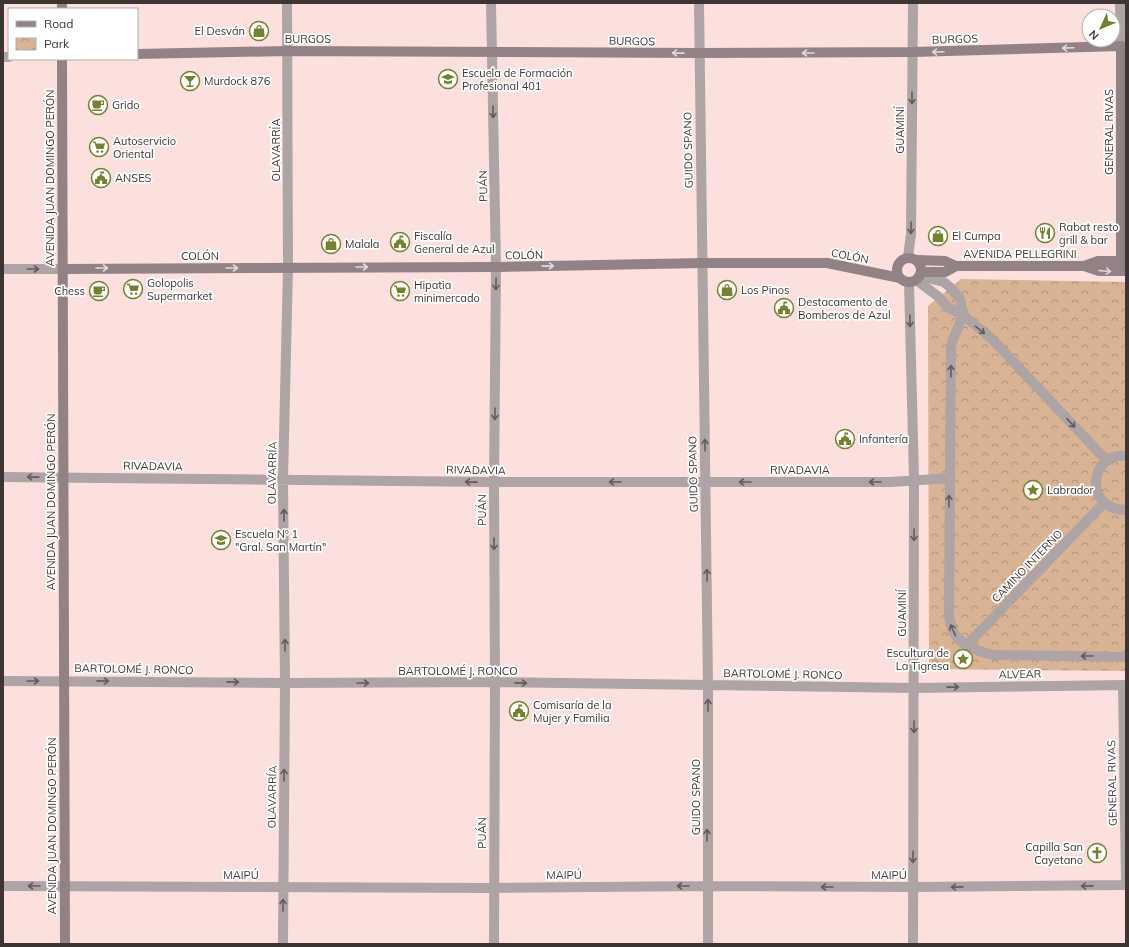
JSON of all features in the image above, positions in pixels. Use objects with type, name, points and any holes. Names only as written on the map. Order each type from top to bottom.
[{"type":"main road","name":"BURGOS","points":[[138,54],[287,50],[698,53],[913,52],[1123,46]]},
{"type":"main road","name":"GENERAL RIVAS","points":[[1123,46],[1123,261]]},
{"type":"main road","name":"AVENIDA JUAN DOMINGO PERÓN","points":[[62,60],[65,944]]},
{"type":"main road","name":"AVENIDA PELLEGRINI","points":[[913,259],[945,261],[956,266],[1084,266],[1100,271],[1126,272]]},
{"type":"main road","points":[[913,259],[920,266],[913,277],[896,273],[897,266],[901,260],[913,259]]},
{"type":"main road","name":"AVENIDA PELLEGRINI","points":[[1084,266],[1098,261],[1123,261]]},
{"type":"main road","name":"COLÓN","points":[[63,269],[496,267],[702,263],[827,263],[913,277]]},
{"type":"main road","name":"AVENIDA PELLEGRINI","points":[[913,277],[945,272],[956,266]]},
{"type":"street","name":"OLAVARRÍA","points":[[283,944],[285,683],[283,480],[288,268],[286,3]]},
{"type":"street","name":"PUÁN","points":[[491,3],[496,267],[494,482],[494,944]]},
{"type":"street","name":"GUIDO SPANO","points":[[699,3],[698,53],[708,685],[708,944]]},
{"type":"street","name":"GUAMINÍ","points":[[913,3],[911,234],[913,259]]},
{"type":"street","name":"GENERAL RIVAS","points":[[1120,3],[1123,46]]},
{"type":"street","name":"COLÓN","points":[[3,268],[63,269]]},
{"type":"street","name":"GUAMINÍ","points":[[913,277],[913,944]]},
{"type":"street","points":[[913,277],[939,297],[947,307],[962,315],[992,339],[1106,461]]},
{"type":"street","points":[[913,277],[944,282],[960,299],[962,315],[951,345],[950,626],[954,635],[966,646],[993,656],[1126,657]]},
{"type":"street","points":[[1126,456],[1115,457],[1106,461],[1099,471],[1096,484],[1100,497],[1104,503],[1118,510],[1126,510]]},
{"type":"street","name":"RIVADAVIA","points":[[3,477],[494,482],[884,482],[950,478]]},
{"type":"street","name":"CAMINO INTERNO","points":[[966,646],[1104,503]]},
{"type":"street","name":"BARTOLOMÉ J. RONCO","points":[[3,681],[285,683],[495,682],[914,688]]},
{"type":"street","name":"GENERAL RIVAS","points":[[1124,685],[1126,881]]},
{"type":"street","name":"ALVEAR","points":[[914,688],[1124,685]]},
{"type":"street","name":"MAIPÚ","points":[[3,886],[494,888],[1126,885]]},
{"type":"green space","points":[[961,279],[1126,282],[1126,671],[929,669],[928,306]]},
{"type":"place","name":"El Desván","points":[[259,31]]},
{"type":"place","name":"Escuela de Formación Profesional 401","points":[[448,79]]},
{"type":"place","name":"Murdock 876","points":[[190,81]]},
{"type":"place","name":"Grido","points":[[98,105]]},
{"type":"place","name":"Autoservicio Oriental","points":[[99,147]]},
{"type":"place","name":"ANSES","points":[[101,178]]},
{"type":"place","name":"Rabat resto grill & bar","points":[[1045,233]]},
{"type":"place","name":"El Cumpa","points":[[938,236]]},
{"type":"place","name":"Fiscalía General de Azul","points":[[400,242]]},
{"type":"place","name":"Malala","points":[[331,244]]},
{"type":"place","name":"Golopolis Supermarket","points":[[133,289]]},
{"type":"place","name":"Los Pinos","points":[[727,290]]},
{"type":"place","name":"Chess","points":[[99,291]]},
{"type":"place","name":"Hipatia minimercado","points":[[400,291]]},
{"type":"place","name":"Destacamento de Bomberos de Azul","points":[[784,308]]},
{"type":"place","name":"Infantería","points":[[845,439]]},
{"type":"place","name":"Labrador","points":[[1033,490]]},
{"type":"place","name":"Escuela Nº 1 \"Gral. San Martín\"","points":[[221,540]]},
{"type":"place","name":"Escultura de La Tigresa","points":[[963,659]]},
{"type":"place","name":"Comisaría de la Mujer y Familia","points":[[519,711]]},
{"type":"place","name":"Capilla San Cayetano","points":[[1097,853]]}]
